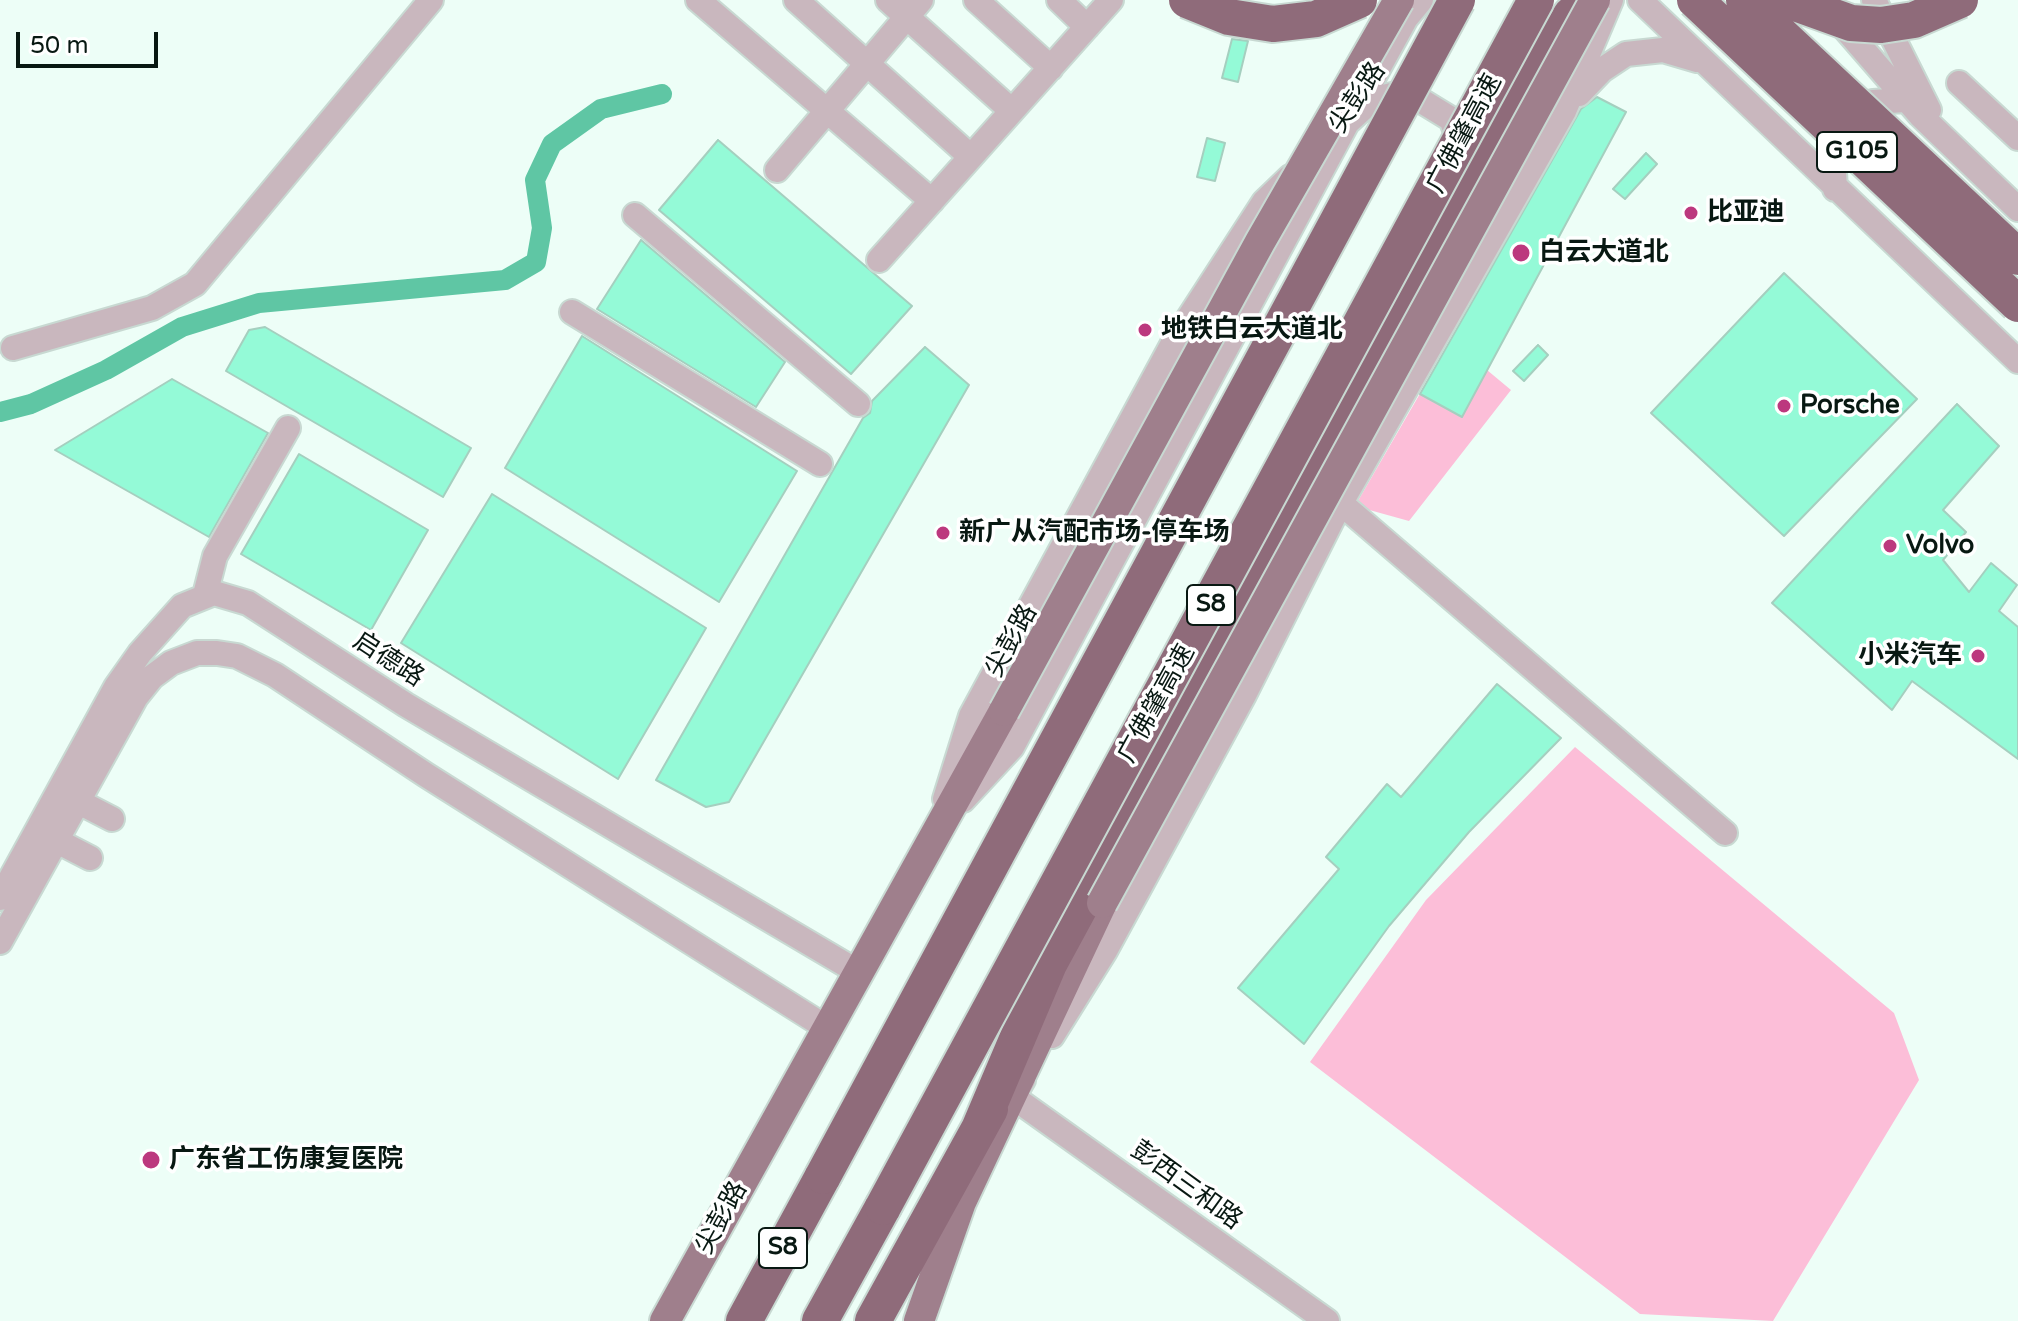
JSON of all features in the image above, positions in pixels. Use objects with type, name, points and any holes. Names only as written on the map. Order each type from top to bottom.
[{"type":"highway","points":[[1187,0],[1229,17],[1273,24],[1316,19],[1359,0]]},
{"type":"highway","name":"S8","points":[[744,1321],[1457,0]]},
{"type":"highway","name":"广佛肇高速","points":[[820,1321],[1536,0]]},
{"type":"highway","points":[[979,1129],[1049,964],[1451,224],[1580,0]]},
{"type":"highway","name":"G105","points":[[1695,0],[2018,304]]},
{"type":"highway","name":"G105","points":[[1744,0],[2018,257]]},
{"type":"highway","points":[[1787,0],[1851,23],[1881,25],[1914,20],[1960,0]]},
{"type":"highway","points":[[873,1321],[1102,903]]},
{"type":"main road","points":[[919,1321],[961,1202],[1102,903],[1595,0]]},
{"type":"main road","points":[[935,832],[1260,242],[1410,4]]},
{"type":"main road","name":"尖彭路","points":[[665,1321],[935,832]]},
{"type":"street","points":[[13,348],[152,308],[195,284],[431,0]]},
{"type":"street","points":[[698,0],[932,201]]},
{"type":"street","points":[[796,0],[971,157]]},
{"type":"street","points":[[888,0],[914,8],[1012,111]]},
{"type":"street","points":[[976,0],[1051,68]]},
{"type":"street","points":[[1059,0],[1087,27]]},
{"type":"street","points":[[879,260],[1111,0]]},
{"type":"street","points":[[1410,4],[1429,0]]},
{"type":"street","points":[[1013,1097],[1105,951],[1244,695],[1339,506],[1564,111],[1611,0]]},
{"type":"street","points":[[1640,0],[2018,361]]},
{"type":"street","points":[[1684,0],[1683,18],[1687,35],[1705,63]]},
{"type":"street","points":[[1820,0],[1910,94],[1953,150],[2018,209]]},
{"type":"street","points":[[1860,0],[1910,94]]},
{"type":"street","points":[[1874,0],[1910,94]]},
{"type":"street","name":"尖彭路","points":[[935,832],[971,716],[1177,336],[1264,202],[1347,123],[1410,4]]},
{"type":"street","points":[[777,170],[914,8]]},
{"type":"street","points":[[1564,111],[1602,70],[1626,54],[1663,50],[1705,63]]},
{"type":"street","points":[[1959,83],[2018,138]]},
{"type":"street","points":[[935,832],[1012,747],[1347,123],[1370,102],[1396,94],[1428,102],[1451,119],[1464,151],[1461,183],[1451,224]]},
{"type":"street","points":[[1835,189],[1833,155],[1842,123],[1853,109],[1910,94]]},
{"type":"street","points":[[635,215],[858,404]]},
{"type":"street","points":[[572,312],[820,464]]},
{"type":"street","points":[[0,898],[116,687],[140,653],[182,606],[205,595],[215,556],[288,428]]},
{"type":"street","points":[[1339,506],[1350,511],[1725,833]]},
{"type":"street","name":"启德路","points":[[205,595],[214,593],[248,603],[406,705],[858,972]]},
{"type":"street","points":[[0,942],[136,697],[152,677],[171,663],[197,653],[237,656],[275,675],[426,775],[827,1028]]},
{"type":"street","points":[[79,802],[112,819]]},
{"type":"street","points":[[57,841],[90,858]]},
{"type":"street","name":"彭西三和路","points":[[1013,1097],[1327,1321]]},
{"type":"shaded area","points":[[1451,340],[1511,390],[1409,521],[1355,506]]},
{"type":"shaded area","points":[[1575,747],[1894,1013],[1919,1080],[1773,1321],[1640,1314],[1310,1062],[1426,900]]},
{"type":"building","points":[[1232,39],[1248,41],[1238,82],[1222,78]]},
{"type":"building","name":"白云大道北","points":[[1597,97],[1626,112],[1462,417],[1420,394],[1581,109]]},
{"type":"building","points":[[1207,138],[1225,143],[1215,181],[1197,177]]},
{"type":"building","points":[[718,140],[912,306],[851,374],[659,210]]},
{"type":"building","points":[[1646,153],[1657,164],[1625,199],[1613,189]]},
{"type":"building","points":[[641,240],[785,362],[756,407],[597,309]]},
{"type":"building","name":"Porsche","points":[[1784,273],[1917,399],[1784,536],[1651,413]]},
{"type":"building","points":[[265,327],[471,448],[443,497],[226,371],[249,330]]},
{"type":"building","points":[[582,336],[797,471],[719,602],[505,468]]},
{"type":"building","points":[[1538,345],[1548,355],[1524,381],[1513,371]]},
{"type":"building","points":[[925,347],[969,385],[729,802],[706,807],[656,780],[863,418],[870,413],[872,401]]},
{"type":"building","points":[[172,379],[268,433],[209,537],[55,450]]},
{"type":"building","name":"Volvo","points":[[1957,404],[1999,446],[1943,510],[1966,532],[1943,560],[1969,592],[1991,563],[2017,585],[1999,611],[2018,627],[2018,759],[1912,681],[1892,710],[1772,603]]},
{"type":"building","points":[[299,454],[428,530],[371,630],[241,554]]},
{"type":"building","points":[[492,494],[706,628],[618,779],[401,643]]},
{"type":"building","points":[[1497,684],[1561,738],[1469,832],[1389,926],[1304,1044],[1238,988],[1339,869],[1326,857],[1387,784],[1401,797]]},
{"type":"waterway","points":[[0,412],[31,404],[106,370],[182,327],[259,303],[505,280],[536,262],[542,228],[535,180],[552,144],[601,109],[662,94]]},
{"type":"place","name":"比亚迪","points":[[1691,213]]},
{"type":"place","name":"白云大道北","points":[[1521,253]]},
{"type":"place","name":"地铁白云大道北","points":[[1145,330]]},
{"type":"place","name":"Porsche","points":[[1784,406]]},
{"type":"place","name":"新广从汽配市场-停车场","points":[[943,533]]},
{"type":"place","name":"Volvo","points":[[1890,546]]},
{"type":"place","name":"小米汽车","points":[[1978,656]]},
{"type":"place","name":"广东省工伤康复医院","points":[[151,1160]]}]
